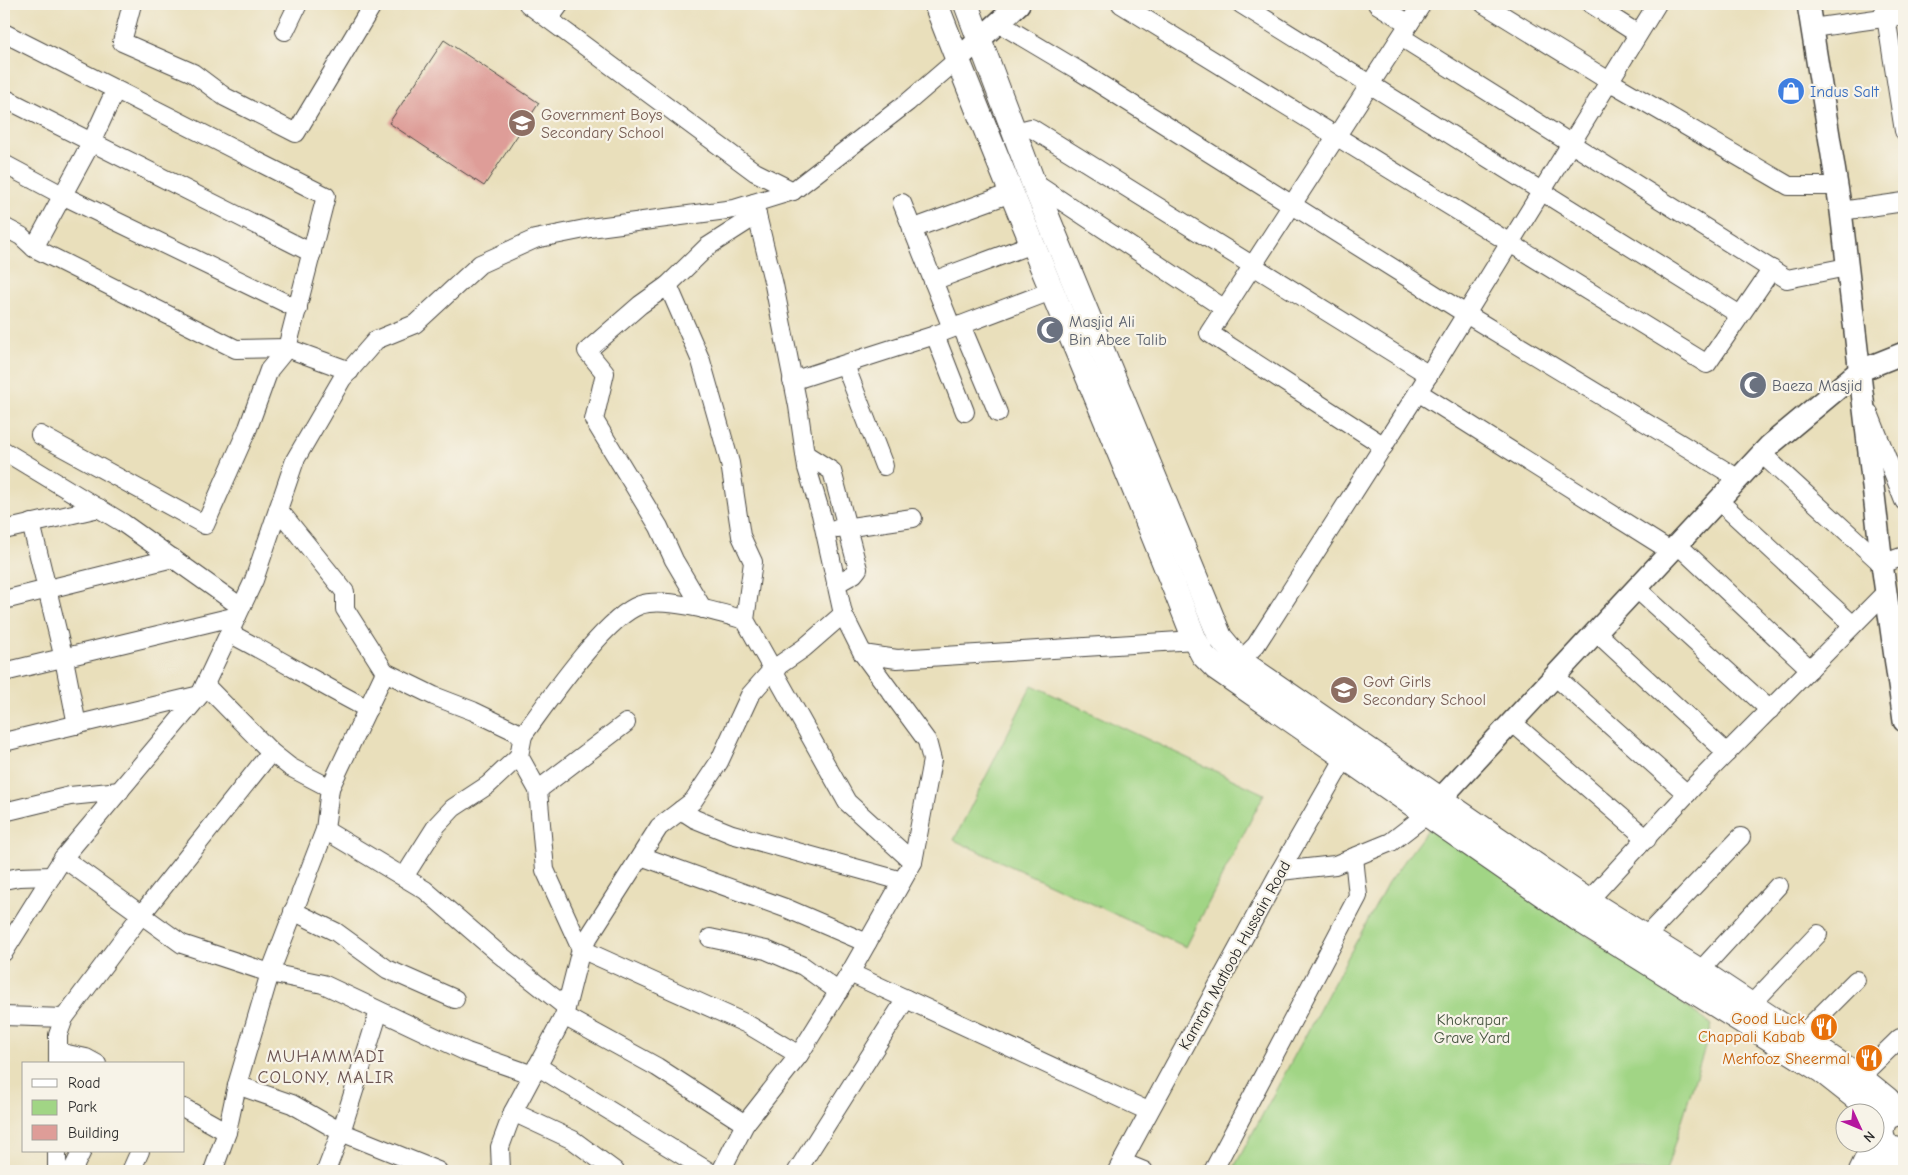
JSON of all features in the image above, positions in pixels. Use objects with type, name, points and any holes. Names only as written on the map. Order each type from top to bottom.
[{"type":"main road","points":[[936,4],[1051,291],[1132,453],[1220,637],[1240,660],[1349,749]]},
{"type":"main road","points":[[966,4],[1015,132],[1132,453],[1195,640],[1203,655],[1216,668],[1349,749],[1433,807],[1578,919],[1822,1071],[1887,1129]]},
{"type":"main road","points":[[1433,807],[1646,936],[1860,1077],[1887,1099],[1887,1129],[1880,1171]]},
{"type":"main road","points":[[1861,1171],[1887,1129]]},
{"type":"street","points":[[130,4],[122,42],[193,73],[224,97],[296,133],[373,4]]},
{"type":"street","points":[[285,31],[298,4]]},
{"type":"street","points":[[528,4],[755,172],[793,191]]},
{"type":"street","points":[[549,19],[560,4]]},
{"type":"street","points":[[703,609],[674,560],[659,527],[594,420],[605,373],[587,351],[640,305],[668,285],[707,247],[756,209],[793,191],[908,102],[958,60],[997,22],[1019,4]]},
{"type":"street","points":[[1121,4],[1707,364],[1772,269]]},
{"type":"street","points":[[1241,4],[1740,315]]},
{"type":"street","points":[[1377,4],[1405,30],[1571,143],[1787,279],[1847,267]]},
{"type":"street","points":[[1384,446],[1208,333],[1294,205],[1422,4]]},
{"type":"street","points":[[1484,4],[1789,186],[1837,186]]},
{"type":"street","points":[[1591,4],[1638,34]]},
{"type":"street","points":[[1240,660],[1256,645],[1384,446],[1657,4]]},
{"type":"street","points":[[1808,4],[1841,211],[1882,564],[1904,721]]},
{"type":"street","points":[[1812,28],[1885,11],[1904,15]]},
{"type":"street","points":[[1885,11],[1904,131]]},
{"type":"street","points":[[997,22],[1076,69],[1466,314],[1739,479]]},
{"type":"street","points":[[4,33],[326,196],[288,348],[270,370],[248,428],[205,525],[40,435]]},
{"type":"street","points":[[34,248],[91,143],[116,91]]},
{"type":"street","points":[[4,98],[312,253]]},
{"type":"street","points":[[1015,132],[1031,128],[1428,375]]},
{"type":"street","points":[[4,164],[62,195],[298,309]]},
{"type":"street","points":[[1033,182],[1225,309]]},
{"type":"street","points":[[912,229],[1011,193]]},
{"type":"street","points":[[1841,211],[1904,202]]},
{"type":"street","points":[[902,203],[933,280],[998,413]]},
{"type":"street","points":[[4,950],[63,858],[203,690],[254,580],[295,460],[342,379],[376,340],[415,324],[480,264],[535,239],[590,228],[734,209],[756,209]]},
{"type":"street","points":[[720,1171],[744,1124],[799,1056],[839,992],[912,862],[932,760],[927,741],[863,654],[842,614],[805,454],[798,406],[774,285],[756,209]]},
{"type":"street","points":[[4,228],[21,236],[34,248],[236,349],[288,348],[350,371]]},
{"type":"street","points":[[933,280],[1032,244]]},
{"type":"street","points":[[668,285],[701,361],[730,463],[741,536],[752,562],[745,620],[846,802],[912,862]]},
{"type":"street","points":[[792,381],[935,335],[1051,291]]},
{"type":"street","points":[[935,335],[965,412]]},
{"type":"street","points":[[1280,871],[1335,865],[1391,842],[1433,807],[1762,454],[1859,371],[1904,353]]},
{"type":"street","points":[[845,365],[884,466]]},
{"type":"street","points":[[1418,392],[1675,549],[1810,669]]},
{"type":"street","points":[[1862,395],[1904,501]]},
{"type":"street","points":[[805,454],[832,471],[858,569],[854,574],[836,584]]},
{"type":"street","points":[[1762,454],[1882,564]]},
{"type":"street","points":[[6,455],[99,508],[173,558],[239,612]]},
{"type":"street","points":[[1719,501],[1853,625]]},
{"type":"street","points":[[4,530],[99,508]]},
{"type":"street","points":[[278,509],[345,592],[345,609],[385,672],[523,735]]},
{"type":"street","points":[[824,531],[913,518]]},
{"type":"street","points":[[31,523],[64,659],[77,725]]},
{"type":"street","points":[[1882,564],[1904,556]]},
{"type":"street","points":[[4,600],[173,558]]},
{"type":"street","points":[[1637,589],[1770,710]]},
{"type":"street","points":[[1588,901],[1687,794],[1886,592]]},
{"type":"street","points":[[404,877],[437,825],[453,808],[488,785],[519,756],[523,735],[573,668],[616,620],[640,604],[674,603],[745,620]]},
{"type":"street","points":[[4,672],[64,659],[239,612]]},
{"type":"street","points":[[501,1171],[500,1147],[513,1112],[565,1012],[581,949],[659,827],[693,801],[719,762],[750,695],[772,670],[804,648],[842,614]]},
{"type":"street","points":[[229,633],[368,709]]},
{"type":"street","points":[[1597,633],[1728,752]]},
{"type":"street","points":[[863,654],[898,658],[1195,640]]},
{"type":"street","points":[[219,1169],[237,1085],[270,973],[325,830],[330,788],[385,672]]},
{"type":"street","points":[[1556,677],[1687,794]]},
{"type":"street","points":[[4,742],[77,725],[203,690]]},
{"type":"street","points":[[203,690],[290,767],[330,788]]},
{"type":"street","points":[[538,790],[626,722]]},
{"type":"street","points":[[1513,723],[1647,839]]},
{"type":"street","name":"Kamran Matloob Hussain Road","points":[[1120,1166],[1148,1111],[1349,749]]},
{"type":"street","points":[[93,1062],[86,1058],[58,1058],[58,1035],[64,1018],[141,915],[271,752]]},
{"type":"street","points":[[519,756],[538,790],[545,870],[581,949],[747,1024],[799,1056]]},
{"type":"street","points":[[4,812],[70,796],[120,791]]},
{"type":"street","points":[[681,810],[694,819],[732,834],[902,881]]},
{"type":"street","points":[[325,830],[425,890],[565,1012],[657,1066],[744,1124]]},
{"type":"street","points":[[1646,936],[1741,837]]},
{"type":"street","points":[[640,856],[788,909],[867,943]]},
{"type":"street","points":[[1213,1171],[1358,896],[1354,857]]},
{"type":"street","points":[[63,858],[182,944],[270,973],[323,984],[467,1052],[535,1070],[708,1171]]},
{"type":"street","points":[[4,880],[20,877],[52,876]]},
{"type":"street","points":[[1700,971],[1778,886]]},
{"type":"street","points":[[293,911],[336,932],[387,969],[455,999]]},
{"type":"street","points":[[1750,1006],[1818,934]]},
{"type":"street","points":[[710,938],[766,950],[803,966],[839,992]]},
{"type":"street","points":[[850,973],[1148,1111]]},
{"type":"street","points":[[1799,1037],[1856,980]]},
{"type":"street","points":[[797,1171],[906,999]]},
{"type":"street","points":[[326,1171],[341,1132],[379,1011]]},
{"type":"street","points":[[4,1016],[64,1018]]},
{"type":"street","points":[[1860,1077],[1900,1038]]},
{"type":"street","points":[[237,1085],[292,1104],[341,1132],[434,1170]]},
{"type":"street","points":[[185,1109],[227,1132]]},
{"type":"street","points":[[513,1112],[573,1140],[614,1171]]},
{"type":"street","points":[[57,1152],[57,1171]]},
{"type":"street","points":[[72,1171],[82,1152]]},
{"type":"street","points":[[131,1171],[140,1152]]},
{"type":"street","points":[[1120,1166],[1144,1171]]},
{"type":"green space","points":[[1032,685],[1264,794],[1186,947],[954,840]]},
{"type":"green space","name":"Khokrapar Grave Yard","points":[[1432,824],[1712,1025],[1666,1171],[1232,1171],[1388,883]]},
{"type":"building","points":[[444,40],[539,103],[484,186],[389,123]]},
{"type":"place","name":"Indus Salt","points":[[1791,91]]},
{"type":"place","name":"Government Boys Secondary School","points":[[522,123]]},
{"type":"place","name":"Masjid Ali Bin Abee Talib","points":[[1050,330]]},
{"type":"place","name":"Baeza Masjid","points":[[1753,385]]},
{"type":"place","name":"Govt Girls Secondary School","points":[[1344,690]]},
{"type":"place","name":"Good Luck Chappali Kabab","points":[[1824,1027]]},
{"type":"place","name":"Mehfooz Sheermal","points":[[1869,1058]]},
{"type":"district","name":"MUHAMMADI COLONY, MALIR","points":[[326,1066]]}]
